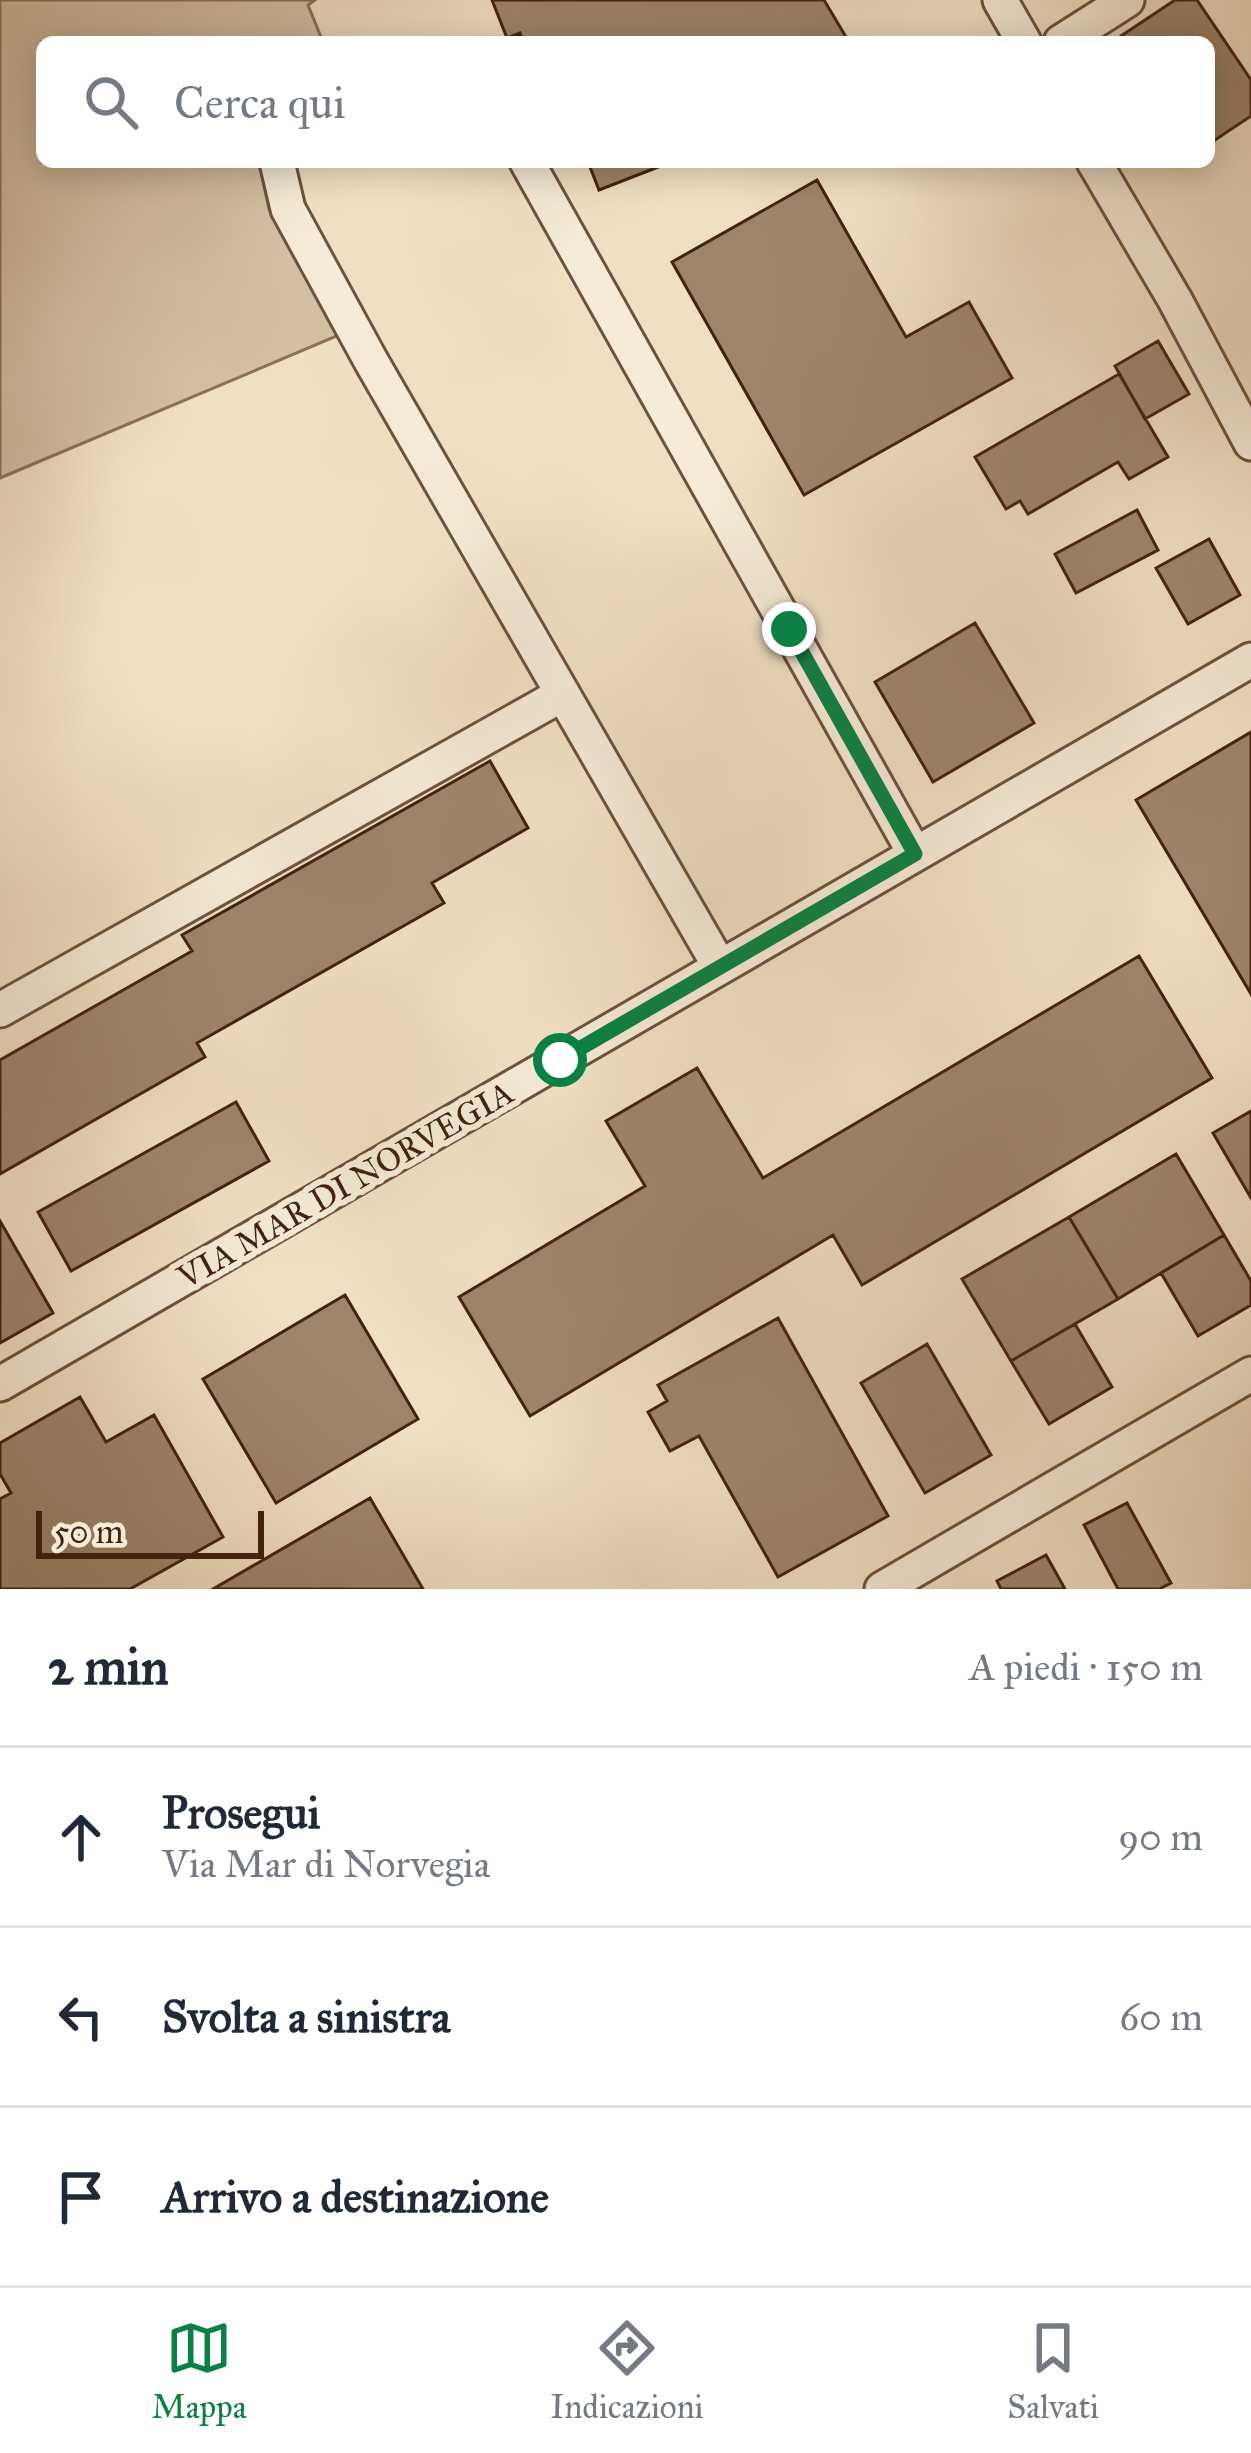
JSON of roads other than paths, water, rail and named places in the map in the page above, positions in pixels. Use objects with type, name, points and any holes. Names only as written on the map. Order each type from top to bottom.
[{"type":"street","points":[[1000,0],[1021,36]]},
{"type":"street","points":[[1070,36],[1127,0]]},
{"type":"street","points":[[279,168],[288,209],[720,968]]},
{"type":"street","points":[[529,168],[915,854]]},
{"type":"street","points":[[1098,168],[1251,443]]},
{"type":"street","name":"VIA MAR DI NORVEGIA","points":[[0,1384],[1251,660]]},
{"type":"street","points":[[0,1010],[563,694]]},
{"type":"street","points":[[882,1589],[1251,1374]]}]
